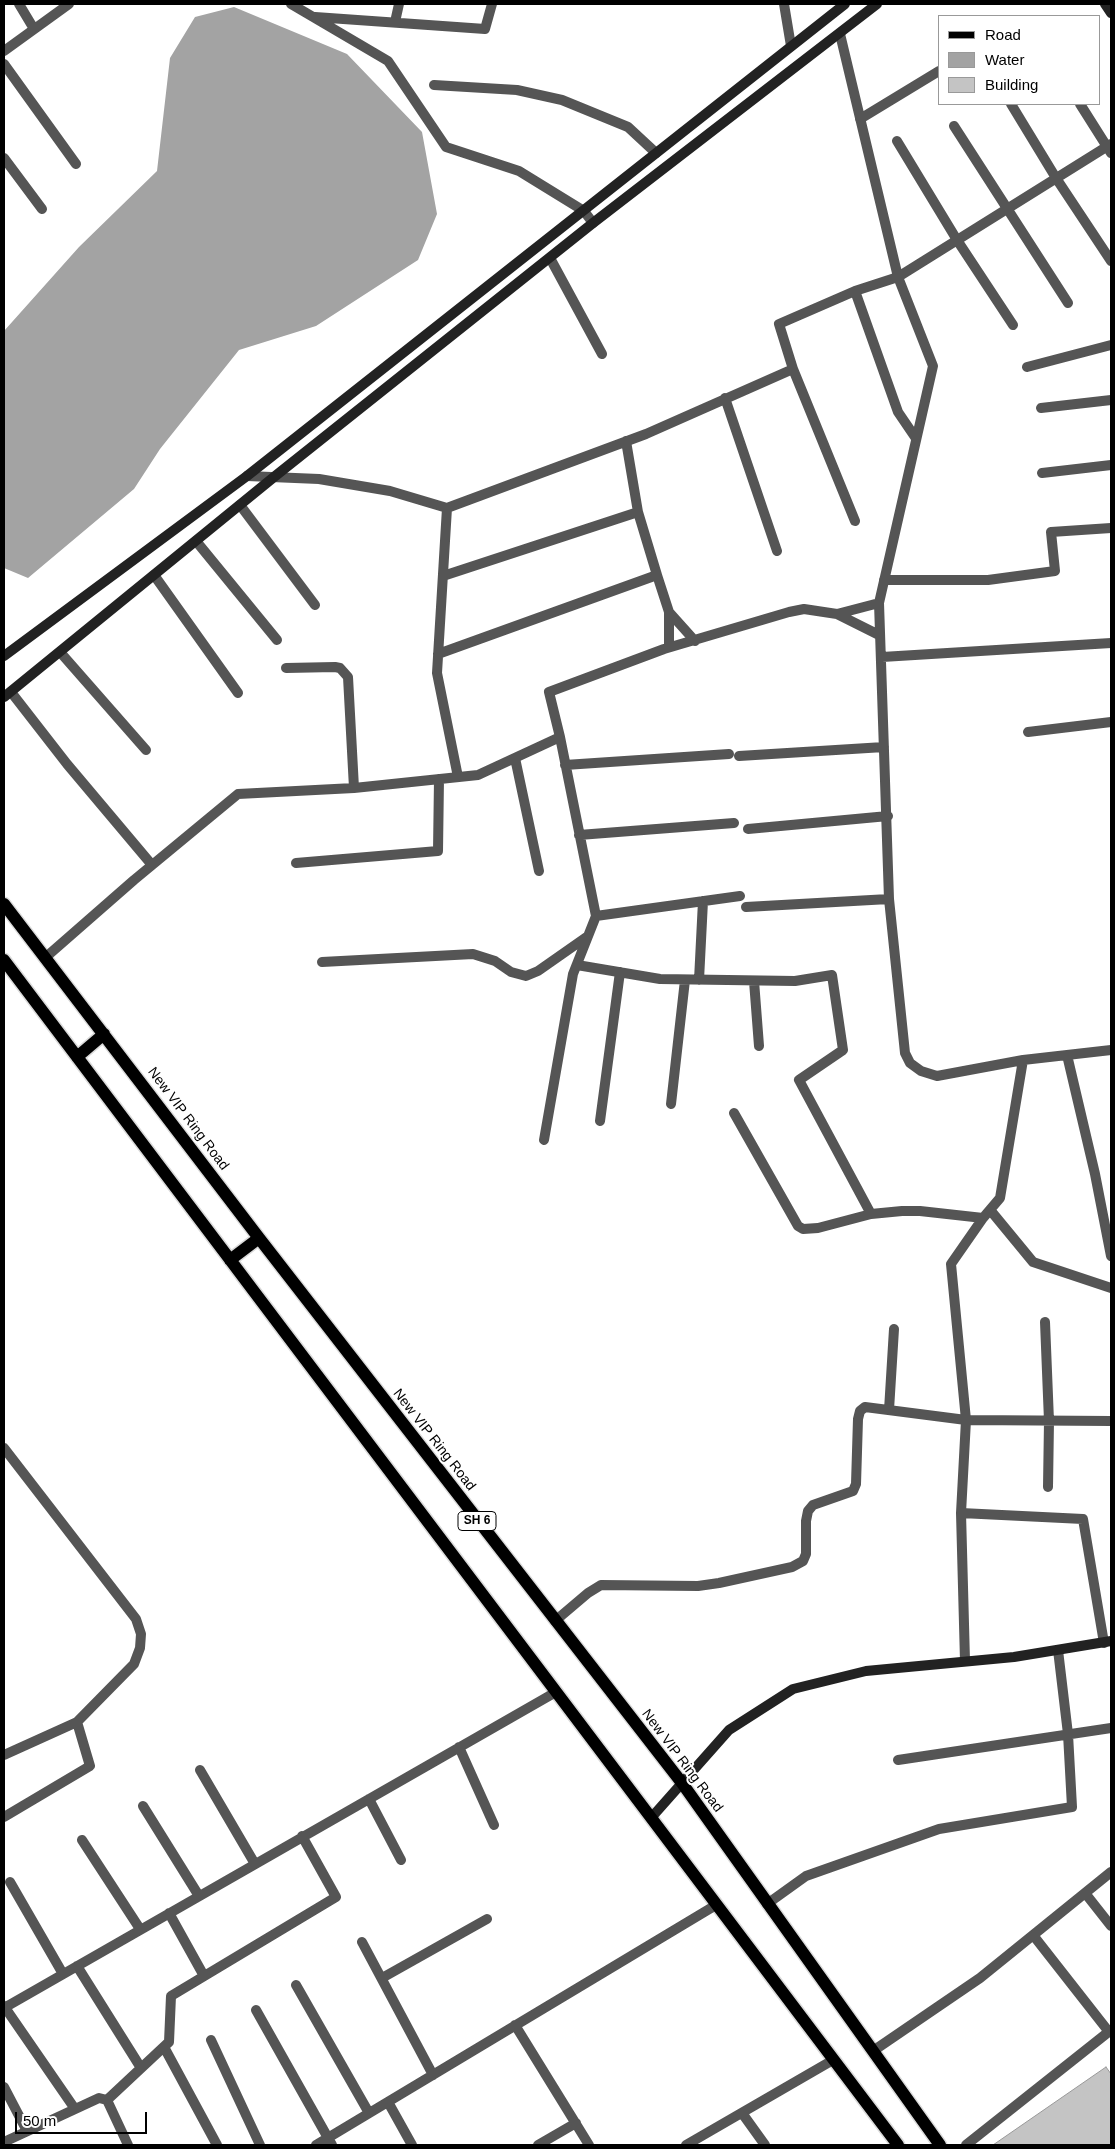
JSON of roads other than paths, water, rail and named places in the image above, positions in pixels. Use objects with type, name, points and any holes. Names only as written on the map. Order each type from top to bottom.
[{"type":"main road","name":"New VIP Ring Road","points":[[4,904],[259,1238],[682,1783],[940,2145]]},
{"type":"main road","name":"SH 6","points":[[4,960],[898,2145]]},
{"type":"main road","points":[[77,1057],[104,1034]]},
{"type":"main road","points":[[230,1260],[259,1238]]},
{"type":"street","points":[[19,4],[34,29]]},
{"type":"street","points":[[4,51],[69,4]]},
{"type":"street","points":[[290,4],[388,62],[446,147],[518,171],[584,211],[593,223]]},
{"type":"street","points":[[395,22],[399,4]]},
{"type":"street","points":[[312,16],[485,29],[492,4]]},
{"type":"street","points":[[784,4],[791,46]]},
{"type":"street","points":[[4,656],[247,476],[845,4]]},
{"type":"street","points":[[152,865],[7,694],[274,477],[593,223],[877,4]]},
{"type":"street","points":[[1105,4],[1111,13]]},
{"type":"street","points":[[840,34],[898,277],[932,366],[879,602],[888,816],[889,899],[905,1053],[910,1062],[921,1072],[937,1076],[1023,1060],[1111,1050]]},
{"type":"street","points":[[4,64],[76,164]]},
{"type":"street","points":[[860,119],[938,72]]},
{"type":"street","points":[[434,85],[517,90],[562,100],[628,128],[656,153]]},
{"type":"street","points":[[1012,105],[1056,178],[1111,261]]},
{"type":"street","points":[[855,520],[793,368],[779,324],[855,291],[898,277],[1056,178],[1110,148],[1081,105]]},
{"type":"street","points":[[954,126],[1068,303]]},
{"type":"street","points":[[897,141],[957,240],[1013,325]]},
{"type":"street","points":[[4,158],[42,209]]},
{"type":"street","points":[[550,258],[602,354]]},
{"type":"street","points":[[855,291],[898,412],[916,437]]},
{"type":"street","points":[[1027,367],[1111,345]]},
{"type":"street","points":[[247,476],[319,479],[390,491],[447,508],[626,441],[793,368]]},
{"type":"street","points":[[724,398],[777,551]]},
{"type":"street","points":[[1040,408],[1111,400]]},
{"type":"street","points":[[626,441],[638,512],[668,612],[669,647]]},
{"type":"street","points":[[1042,473],[1111,465]]},
{"type":"street","points":[[240,505],[315,605]]},
{"type":"street","points":[[447,508],[437,673],[458,777]]},
{"type":"street","points":[[443,576],[638,512]]},
{"type":"street","points":[[884,580],[988,580],[1055,571],[1051,532],[1111,528]]},
{"type":"street","points":[[196,541],[277,640]]},
{"type":"street","points":[[154,575],[238,693]]},
{"type":"street","points":[[438,654],[657,575]]},
{"type":"street","points":[[837,614],[879,602]]},
{"type":"street","points":[[544,1140],[573,974],[596,916],[549,692],[669,647],[804,609],[837,614],[879,635]]},
{"type":"street","points":[[668,612],[695,641]]},
{"type":"street","points":[[882,657],[1111,643]]},
{"type":"street","points":[[60,652],[146,750]]},
{"type":"street","points":[[286,668],[335,667],[340,668],[348,677],[354,788]]},
{"type":"street","points":[[1028,732],[1111,722]]},
{"type":"street","points":[[46,957],[152,865],[238,794],[354,788],[478,775],[560,738]]},
{"type":"street","points":[[565,765],[884,747]]},
{"type":"street","points":[[515,758],[538,871]]},
{"type":"street","points":[[296,863],[438,851],[439,779]]},
{"type":"street","points":[[748,829],[888,816]]},
{"type":"street","points":[[579,835],[734,823]]},
{"type":"street","points":[[596,916],[740,896]]},
{"type":"street","points":[[746,907],[889,899]]},
{"type":"street","points":[[699,980],[703,901]]},
{"type":"street","points":[[322,962],[473,954],[496,961],[511,972],[526,976],[538,971],[588,936]]},
{"type":"street","points":[[577,965],[660,979],[685,980],[795,981],[832,975],[843,1050],[799,1080],[871,1214]]},
{"type":"street","points":[[600,1122],[620,972]]},
{"type":"street","points":[[671,1104],[685,980]]},
{"type":"street","points":[[754,981],[759,1046]]},
{"type":"street","points":[[1067,1055],[1095,1174],[1111,1256]]},
{"type":"street","points":[[965,1661],[961,1512],[966,1420],[951,1264],[982,1218],[991,1211],[1000,1198],[1023,1060]]},
{"type":"street","points":[[734,1113],[798,1226],[804,1229],[818,1228],[871,1214],[920,1211],[982,1218]]},
{"type":"street","points":[[991,1211],[1033,1262],[1111,1288]]},
{"type":"street","points":[[1045,1322],[1049,1421],[1048,1487]]},
{"type":"street","points":[[888,1410],[894,1329]]},
{"type":"street","points":[[555,1621],[588,1592],[601,1585],[705,1585],[792,1567],[803,1561],[806,1554],[806,1521],[808,1511],[814,1505],[853,1491],[856,1484],[858,1419],[860,1411],[865,1407],[966,1420],[1111,1421]]},
{"type":"street","points":[[4,1448],[136,1619],[141,1634],[140,1648],[134,1664],[77,1722],[4,1755]]},
{"type":"street","points":[[651,1818],[729,1730],[794,1689],[866,1671],[1058,1650],[1108,1642],[1083,1519],[961,1512]]},
{"type":"street","points":[[768,1904],[806,1876],[939,1829],[1072,1808],[1068,1734],[1058,1650]]},
{"type":"street","points":[[75,2109],[4,2007],[556,1692]]},
{"type":"street","points":[[4,1818],[90,1766],[77,1722]]},
{"type":"street","points":[[898,1760],[1111,1728]]},
{"type":"street","points":[[459,1747],[494,1825]]},
{"type":"street","points":[[200,1770],[255,1864]]},
{"type":"street","points":[[369,1799],[401,1860]]},
{"type":"street","points":[[143,1806],[199,1896]]},
{"type":"street","points":[[106,2100],[168,2042],[171,1996],[336,1897],[302,1836]]},
{"type":"street","points":[[82,1840],[140,1929]]},
{"type":"street","points":[[873,2051],[980,1978],[1111,1872]]},
{"type":"street","points":[[10,1882],[62,1974]]},
{"type":"street","points":[[1085,1892],[1111,1926]]},
{"type":"street","points":[[316,2145],[330,2142],[370,2113],[432,2074],[716,1904]]},
{"type":"street","points":[[169,1913],[204,1976]]},
{"type":"street","points":[[382,1978],[487,1919]]},
{"type":"street","points":[[966,2145],[1110,2030],[1033,1934]]},
{"type":"street","points":[[362,1942],[432,2074]]},
{"type":"street","points":[[77,1966],[141,2068]]},
{"type":"street","points":[[296,1985],[370,2113]]},
{"type":"street","points":[[256,2010],[330,2142]]},
{"type":"street","points":[[515,2025],[589,2145]]},
{"type":"street","points":[[211,2040],[260,2145]]},
{"type":"street","points":[[164,2047],[217,2145]]},
{"type":"street","points":[[688,2145],[833,2060]]},
{"type":"street","points":[[4,2087],[27,2131]]},
{"type":"street","points":[[4,2142],[99,2098],[106,2100],[128,2145]]},
{"type":"street","points":[[388,2102],[412,2145]]},
{"type":"street","points":[[742,2113],[765,2145]]},
{"type":"street","points":[[538,2145],[576,2123]]},
{"type":"water","points":[[234,7],[347,54],[422,132],[437,214],[418,260],[316,326],[239,350],[160,449],[134,489],[28,578],[4,568],[4,331],[79,247],[157,171],[170,58],[195,17]]}]
